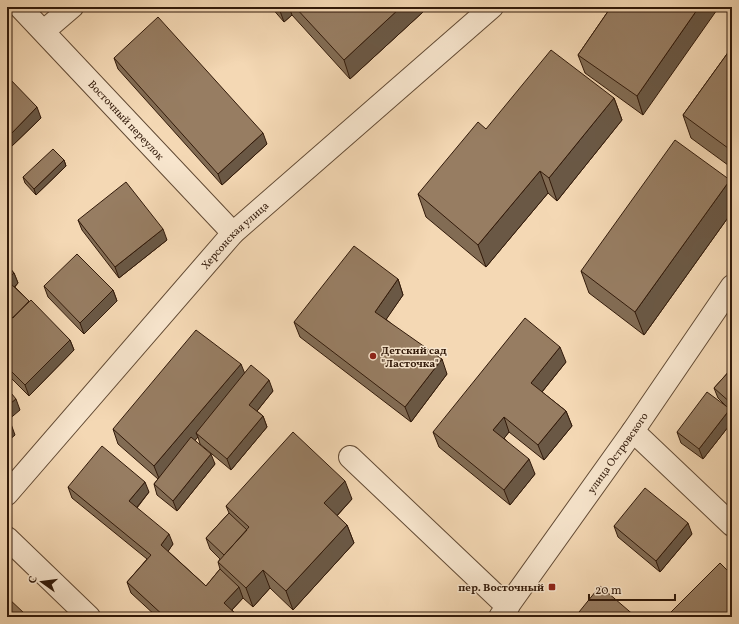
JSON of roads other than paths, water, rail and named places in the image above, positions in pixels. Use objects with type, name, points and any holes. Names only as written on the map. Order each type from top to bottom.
[{"type":"street","name":"Восточный переулок","points":[[20,7],[233,233]]},
{"type":"street","points":[[44,31],[72,7]]},
{"type":"street","name":"Херсонская улица","points":[[7,494],[233,233],[492,7]]},
{"type":"street","name":"улица Островского","points":[[504,612],[633,431],[732,286]]},
{"type":"street","points":[[633,431],[732,525]]},
{"type":"street","points":[[350,457],[504,612]]},
{"type":"street","points":[[7,538],[90,617]]},
{"type":"place","name":"Детский сад \"Ласточка\"","points":[[373,356]]},
{"type":"place","name":"пер. Восточный","points":[[552,587]]}]
